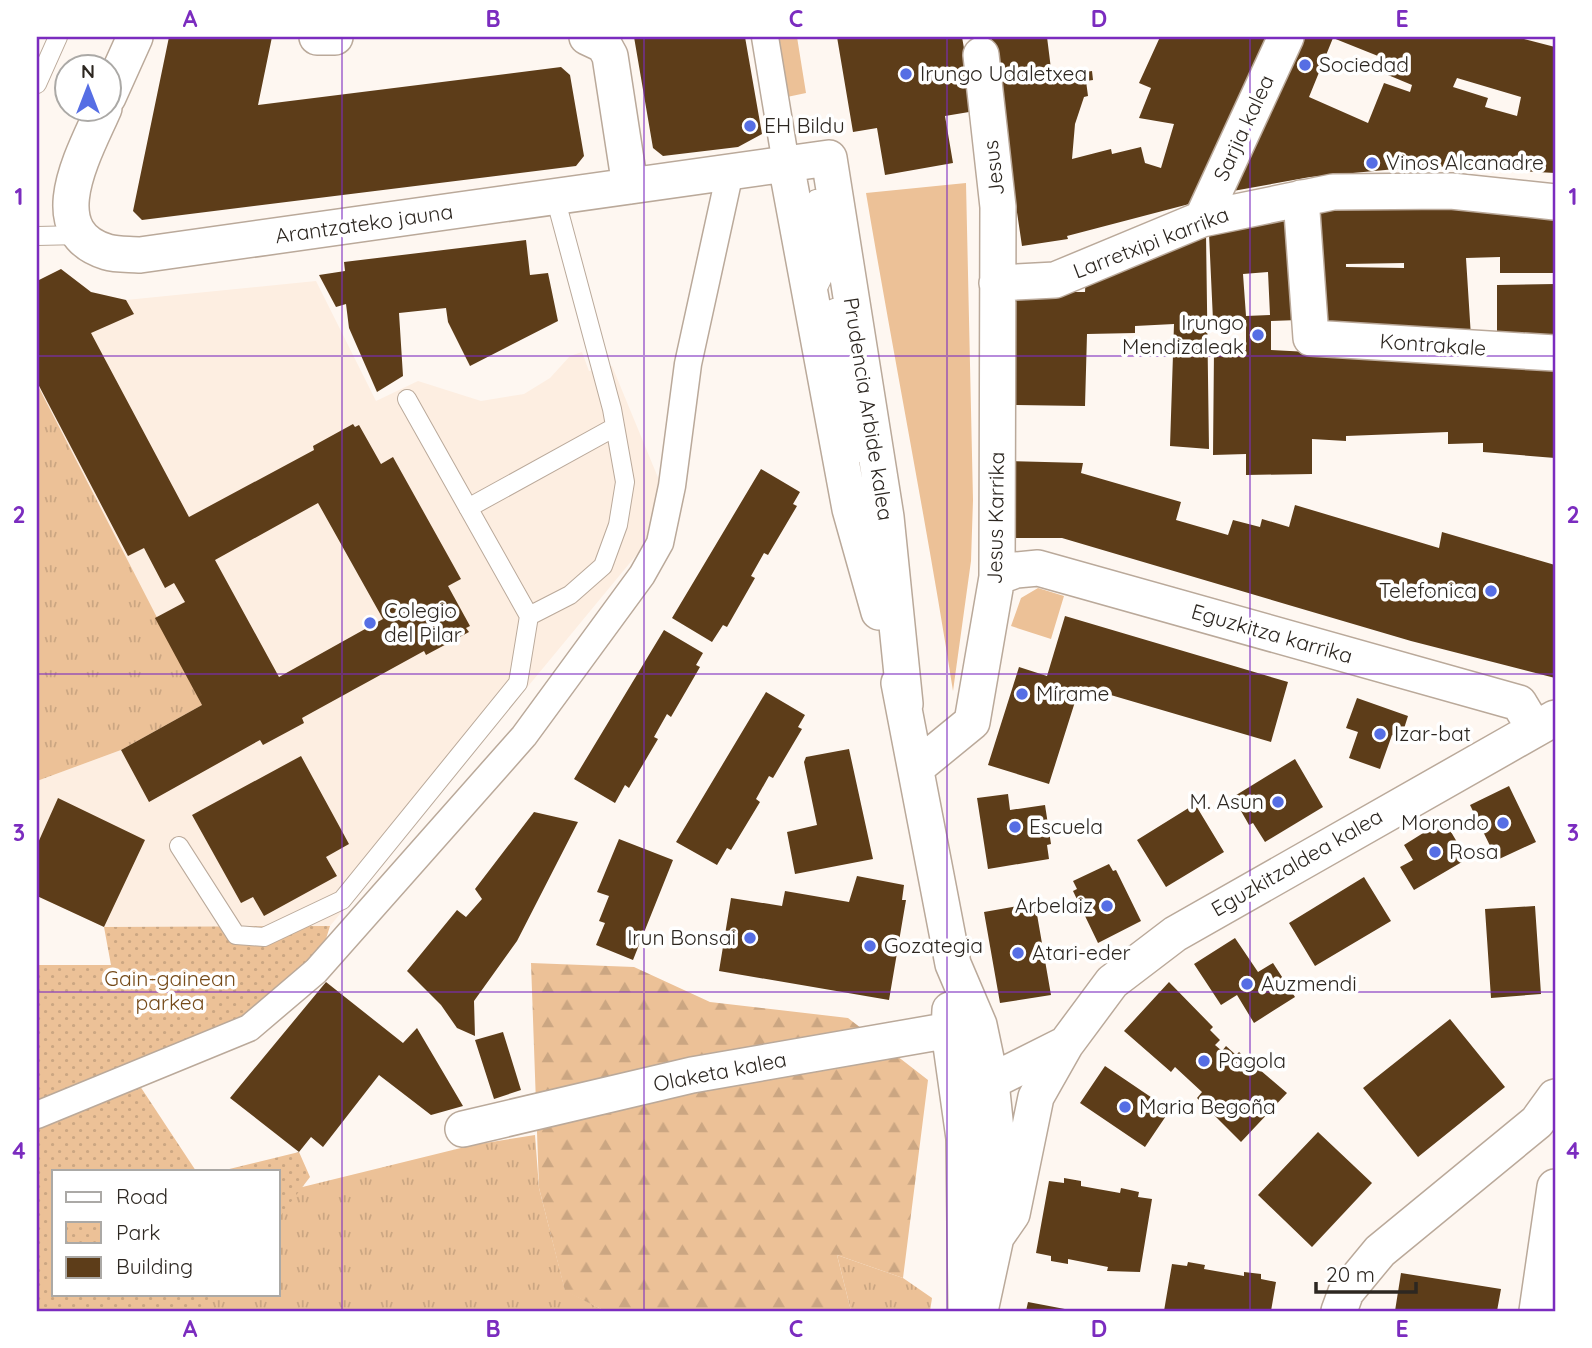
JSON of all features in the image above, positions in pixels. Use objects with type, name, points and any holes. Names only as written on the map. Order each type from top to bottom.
[{"type":"street","points":[[122,66],[135,37]]},
{"type":"street","points":[[317,37],[335,37]]},
{"type":"street","points":[[587,37],[604,45],[610,56],[630,186]]},
{"type":"street","name":"Prudencia Arbide kalea","points":[[765,37],[786,164],[823,306],[850,509],[905,704],[934,876],[953,964]]},
{"type":"street","name":"Sarjia kalea","points":[[1202,219],[1286,37]]},
{"type":"street","name":"Jesus","points":[[981,55],[998,207],[997,283]]},
{"type":"street","points":[[81,236],[69,211],[75,174],[98,122]]},
{"type":"street","name":"Prudencia Arbide kalea","points":[[786,164],[829,158],[886,517],[905,704]]},
{"type":"street","name":"Arantzateko jauna","points":[[81,236],[106,252],[140,256],[786,164]]},
{"type":"street","points":[[37,1115],[249,1028],[316,971],[524,736],[635,586],[660,543],[672,486],[688,364],[730,172]]},
{"type":"street","name":"Larretxipi karrika","points":[[997,283],[1055,280],[1202,219],[1333,192],[1451,191],[1555,202]]},
{"type":"street","name":"Kontrakale","points":[[1301,198],[1311,338],[1555,353]]},
{"type":"street","name":"Jesus Karrika","points":[[917,767],[972,722],[997,577],[997,283]]},
{"type":"street","name":"Eguzkitza karrika","points":[[997,577],[1016,570],[1038,568],[1506,699],[1519,703],[1544,723]]},
{"type":"street","name":"Eguzkitzaldea kalea","points":[[965,1311],[997,1136],[1037,1097],[1066,1044],[1112,982],[1175,934],[1544,723]]},
{"type":"street","name":"Eguzkitzaldea kalea","points":[[953,964],[964,1028],[959,1098],[997,1136]]},
{"type":"street","points":[[964,1028],[991,1082],[997,1136],[996,1237],[980,1311]]},
{"type":"street","name":"Olaketa kalea","points":[[463,1129],[692,1075],[964,1028]]},
{"type":"street","name":"Eguzkitzaldea kalea","points":[[959,1098],[1066,1044]]},
{"type":"street","points":[[1339,1311],[1346,1292],[1380,1251],[1537,1122],[1555,1097]]},
{"type":"street","points":[[1537,1311],[1555,1187]]},
{"type":"lane","points":[[37,84],[58,37]]},
{"type":"lane","points":[[529,616],[570,594],[603,566],[618,525],[625,482],[615,428],[555,197]]},
{"type":"lane","points":[[816,199],[827,269],[823,306],[863,467],[886,517]]},
{"type":"lane","points":[[37,236],[81,236]]},
{"type":"lane","points":[[179,846],[236,935],[264,937],[342,900],[518,683],[529,616],[407,399]]},
{"type":"lane","points":[[468,508],[615,428]]},
{"type":"shaded area","name":"Colegio del Pilar","points":[[61,269],[91,292],[126,300],[316,281],[376,401],[418,381],[481,401],[524,394],[550,378],[570,356],[582,352],[589,371],[612,366],[659,480],[648,541],[330,926],[104,927],[37,896],[37,781],[121,750],[201,705],[37,384],[37,281]]},
{"type":"green space","points":[[776,37],[797,37],[806,93],[787,97]]},
{"type":"green space","points":[[966,183],[973,500],[971,561],[953,691],[866,193]]},
{"type":"green space","points":[[37,384],[202,705],[121,750],[37,781]]},
{"type":"green space","points":[[1038,588],[1064,596],[1051,639],[1011,626],[1021,598]]},
{"type":"green space","name":"Gain-gainean parkea","points":[[330,926],[316,971],[249,1028],[134,1077],[195,1170],[52,1170],[52,1296],[210,1296],[199,1311],[37,1311],[37,965],[111,965],[104,927]]},
{"type":"green space","points":[[531,963],[634,967],[710,1002],[848,1018],[928,1080],[903,1278],[837,1255],[851,1311],[605,1311],[565,1291],[539,1188]]},
{"type":"green space","points":[[535,1135],[539,1188],[565,1290],[605,1311],[141,1311],[152,1296],[280,1296],[280,1193],[473,1145]]},
{"type":"green space","points":[[299,1152],[310,1177],[280,1216],[280,1170],[225,1170]]},
{"type":"green space","points":[[837,1255],[903,1278],[932,1298],[930,1311],[851,1311]]},
{"type":"building","points":[[169,37],[272,37],[258,105],[561,67],[570,75],[584,156],[576,166],[142,220],[133,211]]},
{"type":"building","points":[[634,37],[745,37],[762,134],[738,147],[663,156],[653,148]]},
{"type":"building","name":"Irungo Udaletxea","points":[[837,37],[962,37],[975,111],[945,116],[953,163],[885,175],[877,128],[853,132]]},
{"type":"building","points":[[991,37],[1047,37],[1052,77],[1092,71],[1093,80],[1086,81],[1088,96],[1084,97],[1075,124],[1072,159],[1111,149],[1112,154],[1141,147],[1145,163],[1161,168],[1174,124],[1139,118],[1151,88],[1139,83],[1160,37],[1269,37],[1193,203],[1067,236],[1068,239],[1022,246]]},
{"type":"building","points":[[1300,37],[1516,37],[1555,47],[1555,173],[1428,166],[1310,177],[1233,191]],"holes":[[[1333,38],[1393,62],[1388,75],[1412,85],[1410,92],[1384,83],[1368,123],[1309,97]],[[1457,78],[1521,97],[1517,116],[1485,107],[1488,98],[1453,87]]]},
{"type":"building","points":[[1344,202],[1555,213],[1555,273],[1500,273],[1500,257],[1466,258],[1471,337],[1321,324],[1314,208]],"holes":[[[1404,263],[1404,268],[1346,267],[1346,264]]]},
{"type":"building","points":[[1288,214],[1298,320],[1271,321],[1271,350],[1555,365],[1555,458],[1483,452],[1483,443],[1448,444],[1448,432],[1346,436],[1346,441],[1312,439],[1312,474],[1246,475],[1246,454],[1213,455],[1214,350],[1246,350],[1246,320],[1213,320],[1209,234]],"holes":[[[1268,272],[1270,315],[1246,316],[1243,274]]]},
{"type":"building","points":[[1206,234],[1209,449],[1170,446],[1174,324],[1135,326],[1135,333],[1087,334],[1085,406],[1011,405],[1011,292],[1085,292],[1086,273]]},
{"type":"building","points":[[526,240],[530,275],[548,273],[558,321],[470,366],[448,322],[446,308],[399,313],[403,376],[377,392],[349,328],[346,304],[336,307],[319,275],[345,271],[344,262]]},
{"type":"building","points":[[61,269],[91,292],[126,300],[134,314],[91,333],[189,517],[314,450],[313,446],[353,424],[355,427],[359,425],[381,464],[393,457],[461,579],[448,586],[470,626],[466,628],[469,632],[426,655],[424,651],[302,718],[304,723],[263,745],[260,740],[149,802],[121,750],[202,705],[155,618],[185,602],[174,583],[165,588],[144,548],[128,556],[37,382],[37,281]],"holes":[[[318,503],[383,619],[279,677],[215,560]]]},
{"type":"building","points":[[1555,284],[1555,341],[1497,338],[1497,285]]},
{"type":"building","points":[[1009,461],[1083,463],[1081,473],[1181,502],[1176,520],[1228,535],[1233,520],[1260,527],[1262,519],[1289,527],[1295,505],[1439,548],[1442,532],[1555,565],[1555,678],[1411,641],[1062,538],[1008,538]]},
{"type":"building","points":[[761,469],[800,492],[793,504],[797,506],[768,555],[764,553],[751,576],[755,578],[727,627],[723,625],[712,642],[672,618]]},
{"type":"building","points":[[1065,616],[1288,682],[1271,742],[1080,686],[1049,784],[988,765],[1019,667],[1047,676]]},
{"type":"building","points":[[664,630],[703,653],[696,665],[700,667],[671,717],[667,714],[654,737],[658,739],[629,788],[625,785],[615,803],[574,779]]},
{"type":"building","points":[[766,692],[805,715],[798,727],[802,729],[773,778],[769,776],[756,799],[760,802],[731,850],[727,848],[717,865],[676,842]]},
{"type":"building","name":"Izar-bat","points":[[1357,698],[1408,716],[1401,738],[1392,735],[1380,769],[1349,758],[1358,732],[1346,728]]},
{"type":"building","points":[[849,749],[873,859],[795,874],[787,832],[817,825],[804,762],[806,757]]},
{"type":"building","points":[[301,756],[349,844],[326,857],[337,876],[264,916],[253,897],[241,903],[192,815]]},
{"type":"building","name":"M. Asun","points":[[1295,759],[1323,807],[1265,842],[1253,823],[1249,825],[1233,797]]},
{"type":"building","name":"Morondo","points":[[1509,786],[1536,842],[1497,860],[1470,805]]},
{"type":"building","name":"Escuela","points":[[1008,794],[1010,810],[1045,805],[1051,844],[1047,845],[1049,859],[988,869],[977,798]]},
{"type":"building","points":[[58,798],[145,840],[104,927],[37,896],[37,845]]},
{"type":"building","points":[[1195,804],[1224,852],[1166,887],[1137,840]]},
{"type":"building","points":[[534,812],[578,822],[517,941],[474,1001],[475,1036],[457,1028],[441,1005],[407,971],[457,910],[466,917],[482,899],[475,889]]},
{"type":"building","name":"Rosa","points":[[1444,820],[1467,859],[1414,890],[1400,867],[1413,860],[1404,845]]},
{"type":"building","points":[[619,839],[673,860],[633,960],[596,945],[605,923],[599,921],[609,896],[597,892]]},
{"type":"building","name":"Arbelaiz","points":[[1109,864],[1113,871],[1116,870],[1141,921],[1098,943],[1073,891],[1077,889],[1073,881]]},
{"type":"building","points":[[857,876],[904,885],[902,900],[906,900],[889,1000],[719,971],[731,898],[782,906],[785,891],[849,902]]},
{"type":"building","points":[[1364,877],[1391,921],[1315,966],[1289,923]]},
{"type":"building","name":"Atari-eder","points":[[1035,903],[1051,995],[1000,1003],[984,912]]},
{"type":"building","points":[[1535,906],[1541,994],[1491,998],[1485,909]]},
{"type":"building","name":"Auzmendi","points":[[1235,938],[1258,972],[1273,963],[1295,997],[1254,1023],[1237,995],[1221,1005],[1194,964]]},
{"type":"building","points":[[326,982],[403,1043],[417,1028],[463,1106],[431,1115],[379,1075],[323,1147],[311,1137],[299,1152],[230,1098]]},
{"type":"building","name":"Pagola","points":[[1169,982],[1213,1027],[1210,1030],[1220,1040],[1215,1045],[1222,1051],[1226,1046],[1236,1055],[1239,1052],[1287,1093],[1241,1142],[1197,1098],[1202,1092],[1175,1067],[1171,1072],[1124,1031]]},
{"type":"building","points":[[1450,1019],[1505,1087],[1418,1157],[1363,1088]]},
{"type":"building","points":[[503,1032],[521,1090],[494,1099],[475,1040]]},
{"type":"building","name":"Maria Begoña","points":[[1105,1066],[1170,1110],[1145,1147],[1080,1103]]},
{"type":"building","points":[[1318,1132],[1372,1183],[1312,1247],[1258,1195]]},
{"type":"building","points":[[1064,1178],[1081,1181],[1081,1186],[1120,1193],[1121,1188],[1139,1192],[1138,1197],[1152,1199],[1140,1272],[1107,1271],[1108,1267],[1068,1259],[1068,1264],[1051,1261],[1051,1256],[1036,1253],[1049,1181],[1064,1183]]},
{"type":"building","points":[[1188,1262],[1205,1265],[1204,1269],[1244,1276],[1244,1272],[1261,1274],[1261,1279],[1276,1282],[1271,1311],[1164,1311],[1172,1264],[1187,1266]]},
{"type":"building","points":[[1401,1273],[1501,1289],[1497,1311],[1395,1311]]},
{"type":"building","points":[[1028,1302],[1070,1310],[1070,1311],[1026,1311]]},
{"type":"place","name":"Sociedad","points":[[1305,65]]},
{"type":"place","name":"Irungo Udaletxea","points":[[906,74]]},
{"type":"place","name":"EH Bildu","points":[[750,126]]},
{"type":"place","name":"Vinos Alcanadre","points":[[1372,163]]},
{"type":"place","name":"Irungo Mendizaleak","points":[[1258,335]]},
{"type":"place","name":"Telefonica","points":[[1491,591]]},
{"type":"place","name":"Colegio del Pilar","points":[[370,623]]},
{"type":"place","name":"Mírame","points":[[1022,694]]},
{"type":"place","name":"Izar-bat","points":[[1380,734]]},
{"type":"place","name":"M. Asun","points":[[1278,802]]},
{"type":"place","name":"Morondo","points":[[1503,823]]},
{"type":"place","name":"Escuela","points":[[1015,827]]},
{"type":"place","name":"Rosa","points":[[1435,852]]},
{"type":"place","name":"Arbelaiz","points":[[1107,906]]},
{"type":"place","name":"Irun Bonsai","points":[[750,938]]},
{"type":"place","name":"Gozategia","points":[[870,946]]},
{"type":"place","name":"Atari-eder","points":[[1018,953]]},
{"type":"place","name":"Auzmendi","points":[[1247,984]]},
{"type":"place","name":"Pagola","points":[[1204,1061]]},
{"type":"place","name":"Maria Begoña","points":[[1125,1107]]}]
